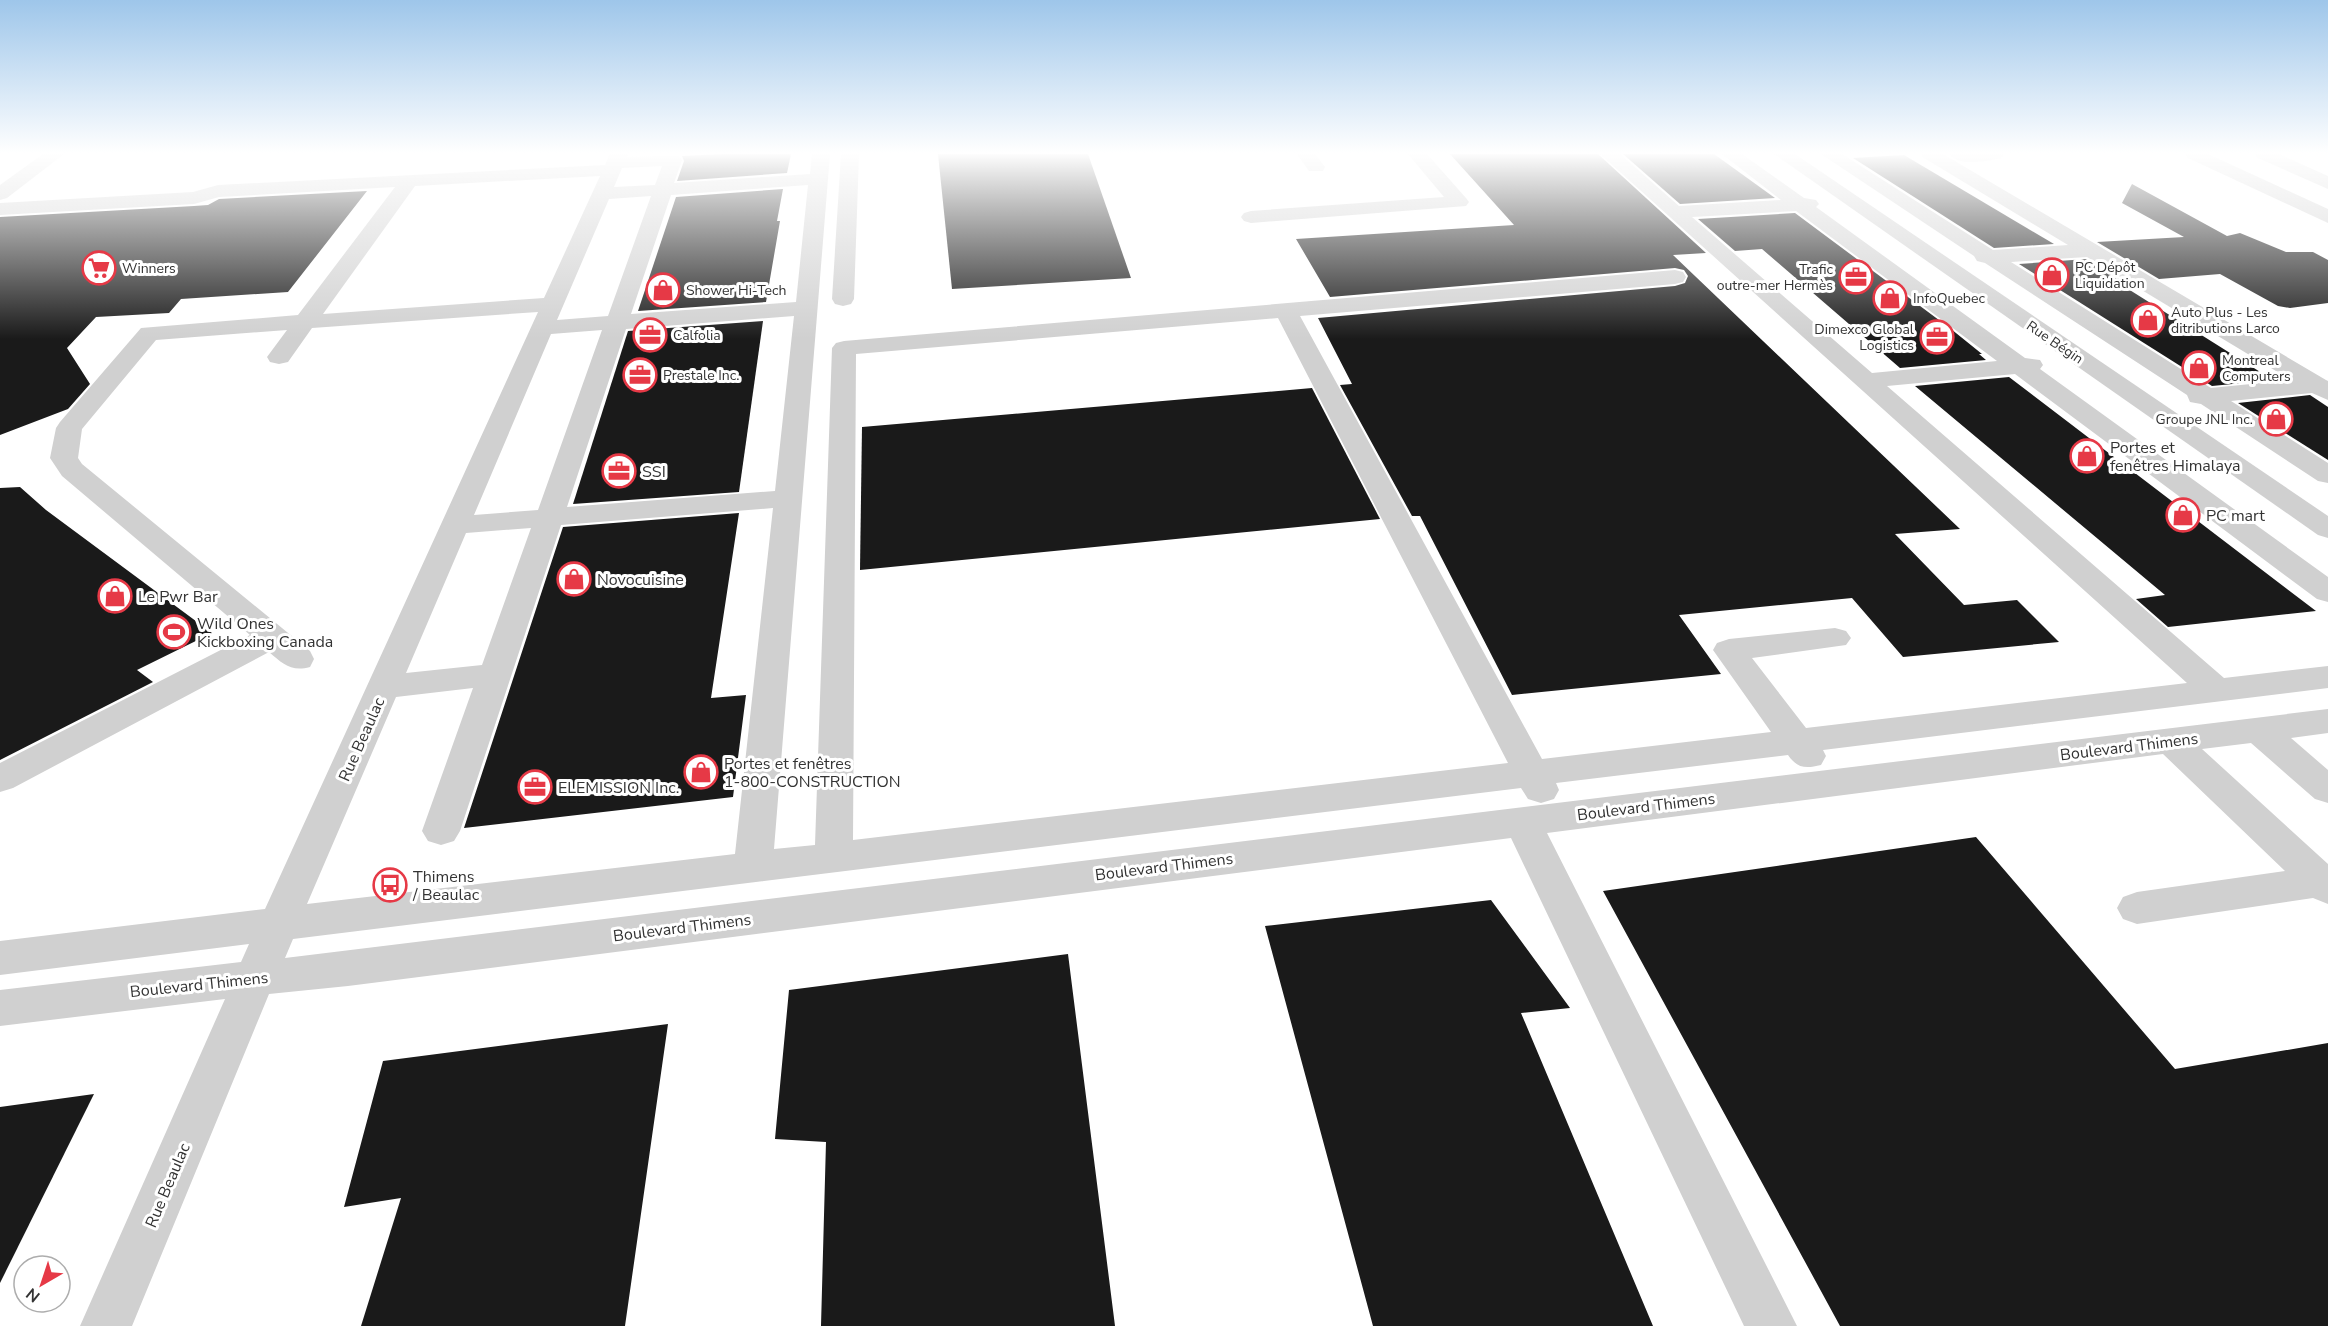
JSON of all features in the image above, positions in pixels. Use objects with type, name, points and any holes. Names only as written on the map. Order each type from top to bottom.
[{"type":"street","points":[[279,357],[383,216]]},
{"type":"street","name":"Rue Beaulac","points":[[106,1326],[255,978],[592,216]]},
{"type":"street","points":[[441,831],[654,216]]},
{"type":"street","points":[[753,867],[815,216]]},
{"type":"street","points":[[843,299],[847,216]]},
{"type":"street","points":[[1251,217],[1266,216]]},
{"type":"street","points":[[1679,216],[2217,691]]},
{"type":"street","points":[[1816,216],[2328,592]]},
{"type":"street","name":"Rue Bégin","points":[[1872,216],[2328,529]]},
{"type":"street","points":[[1927,216],[2328,475]]},
{"type":"street","points":[[2033,216],[2322,389]]},
{"type":"street","points":[[1899,277],[1989,256],[2090,250]]},
{"type":"street","points":[[834,857],[844,348],[1675,277]]},
{"type":"street","points":[[298,659],[72,470],[64,458],[69,428],[143,339],[547,318],[617,322],[806,308]]},
{"type":"street","points":[[1285,310],[1532,773],[1539,819],[1771,1326]]},
{"type":"street","points":[[1866,381],[2080,359]]},
{"type":"street","points":[[2144,403],[2205,396],[2322,389]]},
{"type":"street","points":[[2152,462],[2218,454]]},
{"type":"street","points":[[456,525],[788,498]]},
{"type":"street","points":[[0,779],[272,637]]},
{"type":"street","points":[[1829,783],[1729,650],[1835,638]]},
{"type":"street","points":[[384,687],[495,675]]},
{"type":"street","points":[[0,958],[2328,677]]},
{"type":"street","points":[[2161,697],[2188,739],[2252,814],[2324,885]]},
{"type":"street","name":"Boulevard Thimens","points":[[0,1008],[371,966],[2328,721]]},
{"type":"street","points":[[2259,730],[2328,790]]},
{"type":"street","points":[[2137,908],[2324,885]]},
{"type":"building","points":[[348,216],[288,292],[181,299],[169,313],[96,317],[67,348],[90,384],[68,409],[0,435],[0,217]]},
{"type":"building","points":[[670,216],[778,216],[777,221],[780,221],[766,302],[638,311]]},
{"type":"building","points":[[944,216],[1109,216],[1131,278],[952,289]]},
{"type":"building","points":[[1506,216],[1666,216],[1706,253],[1673,255],[1960,529],[1895,534],[1964,605],[2017,600],[2059,642],[1903,657],[1852,598],[1679,615],[1721,674],[1512,695],[1420,516],[1412,516],[1340,385],[1352,384],[1318,318],[1675,286],[1685,283],[1688,276],[1684,270],[1675,268],[1330,297],[1296,239],[1514,225]]},
{"type":"building","points":[[1799,216],[1951,329],[1982,354],[1979,354],[1986,360],[1900,368],[1762,249],[1735,251],[1698,219]]},
{"type":"building","points":[[1944,216],[2007,216],[2054,244],[1994,248]]},
{"type":"building","points":[[2145,216],[2190,216],[2227,236],[2240,233],[2286,252],[2313,252],[2328,260],[2328,303],[2290,308],[2278,306],[2220,274],[2159,279],[2097,242],[2184,237]]},
{"type":"building","points":[[2086,259],[2124,282],[2117,282],[2273,380],[2212,386],[2019,264]]},
{"type":"building","points":[[763,321],[739,492],[573,504],[628,331]]},
{"type":"building","points":[[2009,377],[2316,611],[2168,627],[2136,599],[2165,595],[1915,386]]},
{"type":"building","points":[[1312,388],[1380,519],[860,570],[862,427]]},
{"type":"building","points":[[2310,395],[2328,407],[2328,460],[2238,403]]},
{"type":"building","points":[[20,487],[46,510],[212,633],[137,670],[153,682],[0,760],[0,488]]},
{"type":"building","points":[[739,513],[711,698],[746,695],[733,797],[464,828],[563,527]]},
{"type":"building","points":[[1976,837],[2175,1069],[2328,1043],[2328,1326],[1840,1326],[1603,891]]},
{"type":"building","points":[[1491,900],[1570,1008],[1521,1013],[1653,1326],[1373,1326],[1265,926]]},
{"type":"building","points":[[1068,954],[1115,1326],[821,1326],[826,1142],[775,1139],[789,990]]},
{"type":"building","points":[[668,1024],[625,1326],[361,1326],[401,1198],[344,1207],[383,1061]]},
{"type":"building","points":[[94,1094],[14,1254],[12,1254],[12,1259],[0,1283],[0,1107]]},
{"type":"place","name":"Winners","points":[[99,268]]},
{"type":"place","name":"PC Dépôt Liquidation","points":[[2052,275]]},
{"type":"place","name":"Trafic outre-mer Hermès","points":[[1856,277]]},
{"type":"place","name":"Shower Hi-Tech","points":[[663,290]]},
{"type":"place","name":"InfoQuebec","points":[[1890,298]]},
{"type":"place","name":"Auto Plus - Les ditributions Larco","points":[[2148,320]]},
{"type":"place","name":"Calfolia","points":[[650,335]]},
{"type":"place","name":"Dimexco Global Logistics","points":[[1937,337]]},
{"type":"place","name":"Montreal Computers","points":[[2199,368]]},
{"type":"place","name":"Prestale Inc.","points":[[640,375]]},
{"type":"place","name":"Groupe JNL Inc.","points":[[2276,419]]},
{"type":"place","name":"Portes et fenêtres Himalaya","points":[[2087,456]]},
{"type":"place","name":"SSI","points":[[619,471]]},
{"type":"place","name":"PC mart","points":[[2183,515]]},
{"type":"place","name":"Novocuisine","points":[[574,579]]},
{"type":"place","name":"Le Pwr Bar","points":[[115,596]]},
{"type":"place","name":"Wild Ones Kickboxing Canada","points":[[174,632]]},
{"type":"place","name":"Portes et fenêtres 1-800-CONSTRUCTION","points":[[701,772]]},
{"type":"place","name":"ELEMISSION Inc.","points":[[535,787]]},
{"type":"place","name":"Thimens / Beaulac","points":[[390,885]]}]
